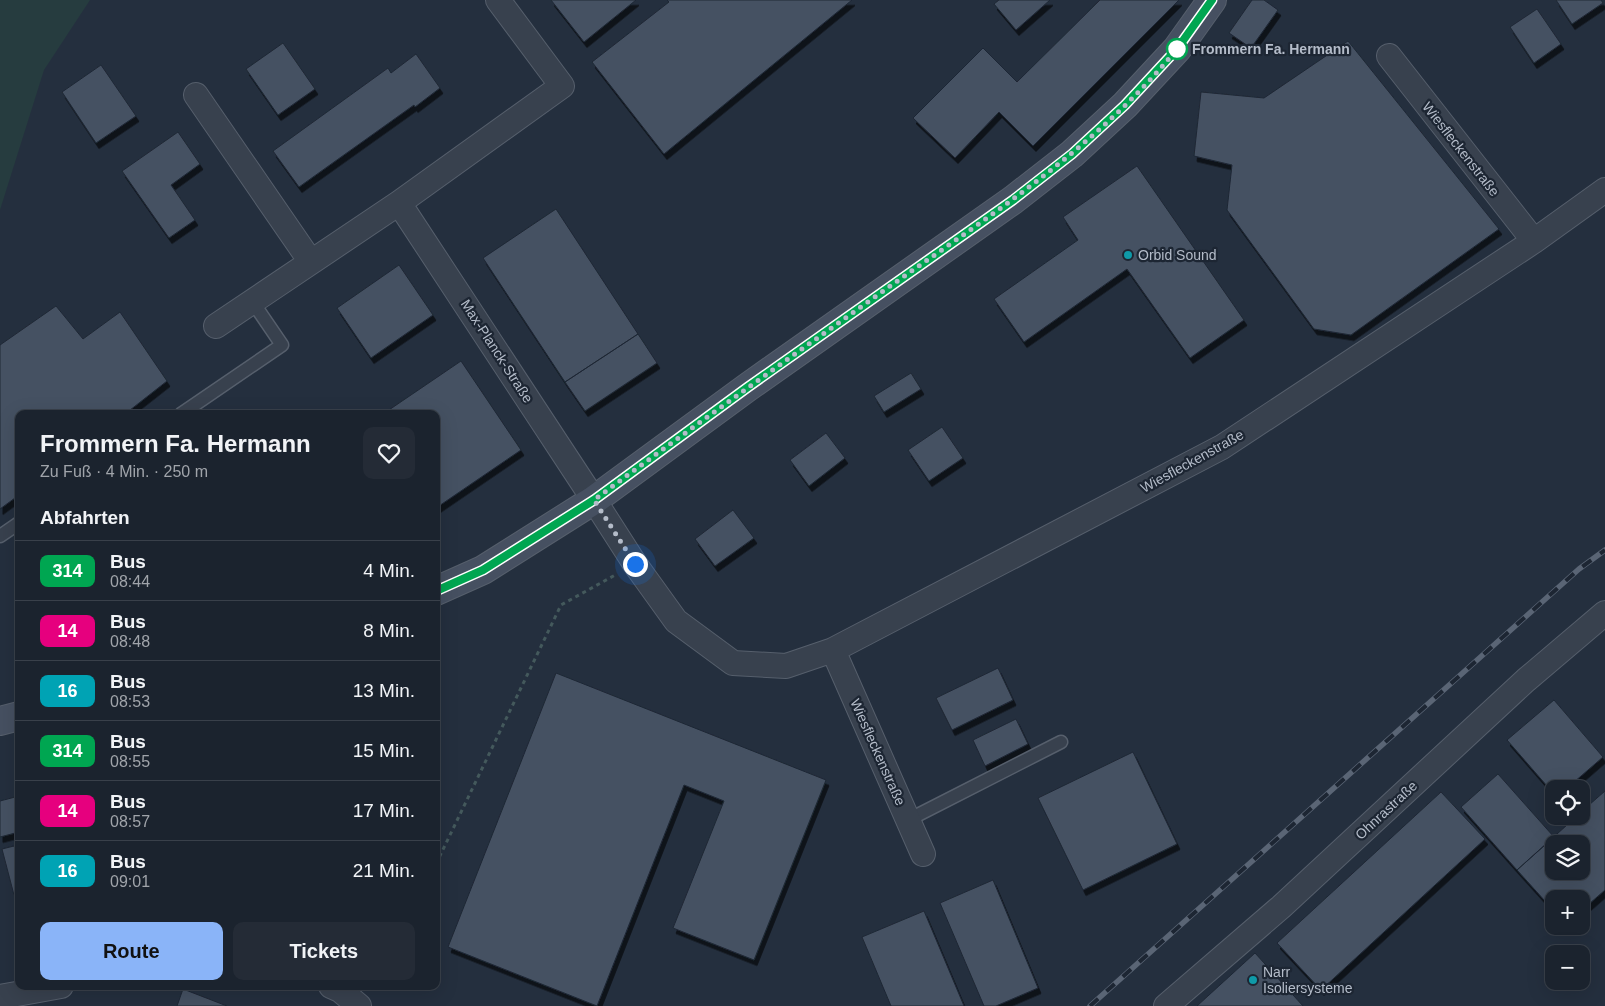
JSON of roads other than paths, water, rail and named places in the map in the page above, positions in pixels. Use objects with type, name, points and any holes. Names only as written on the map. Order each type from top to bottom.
[{"type":"main road","points":[[440,589],[483,570],[594,500],[748,387],[1013,200],[1072,154],[1125,105],[1177,49],[1212,0]]},
{"type":"main road","points":[[0,721],[15,717]]},
{"type":"street","points":[[216,326],[399,203],[562,86],[498,0]]},
{"type":"street","name":"Wiesfleckenstraße","points":[[1389,56],[1534,241]]},
{"type":"street","points":[[196,95],[312,262]]},
{"type":"street","name":"Wiesfleckenstraße","points":[[594,500],[635,564],[676,621],[733,663],[786,666],[833,650],[1222,447],[1534,241],[1605,190]]},
{"type":"street","name":"Max-Planck-Straße","points":[[399,203],[594,500]]},
{"type":"street","name":"Ohnrastraße","points":[[1166,1006],[1281,907],[1526,680],[1605,613]]},
{"type":"street","name":"Wiesfleckenstraße","points":[[833,650],[923,854]]},
{"type":"street","points":[[0,997],[38,990]]},
{"type":"street","points":[[340,990],[359,1006]]},
{"type":"lane","points":[[187,410],[282,345],[252,301]]},
{"type":"lane","points":[[0,536],[15,526]]},
{"type":"lane","points":[[908,820],[1061,742]]},
{"type":"railway","points":[[1090,1006],[1579,569],[1605,550]]},
{"type":"place","name":"Frommern Fa. Hermann","points":[[1177,49]]},
{"type":"place","name":"Orbid Sound","points":[[1128,255]]},
{"type":"place","name":"Narr Isoliersysteme","points":[[1253,980]]}]
